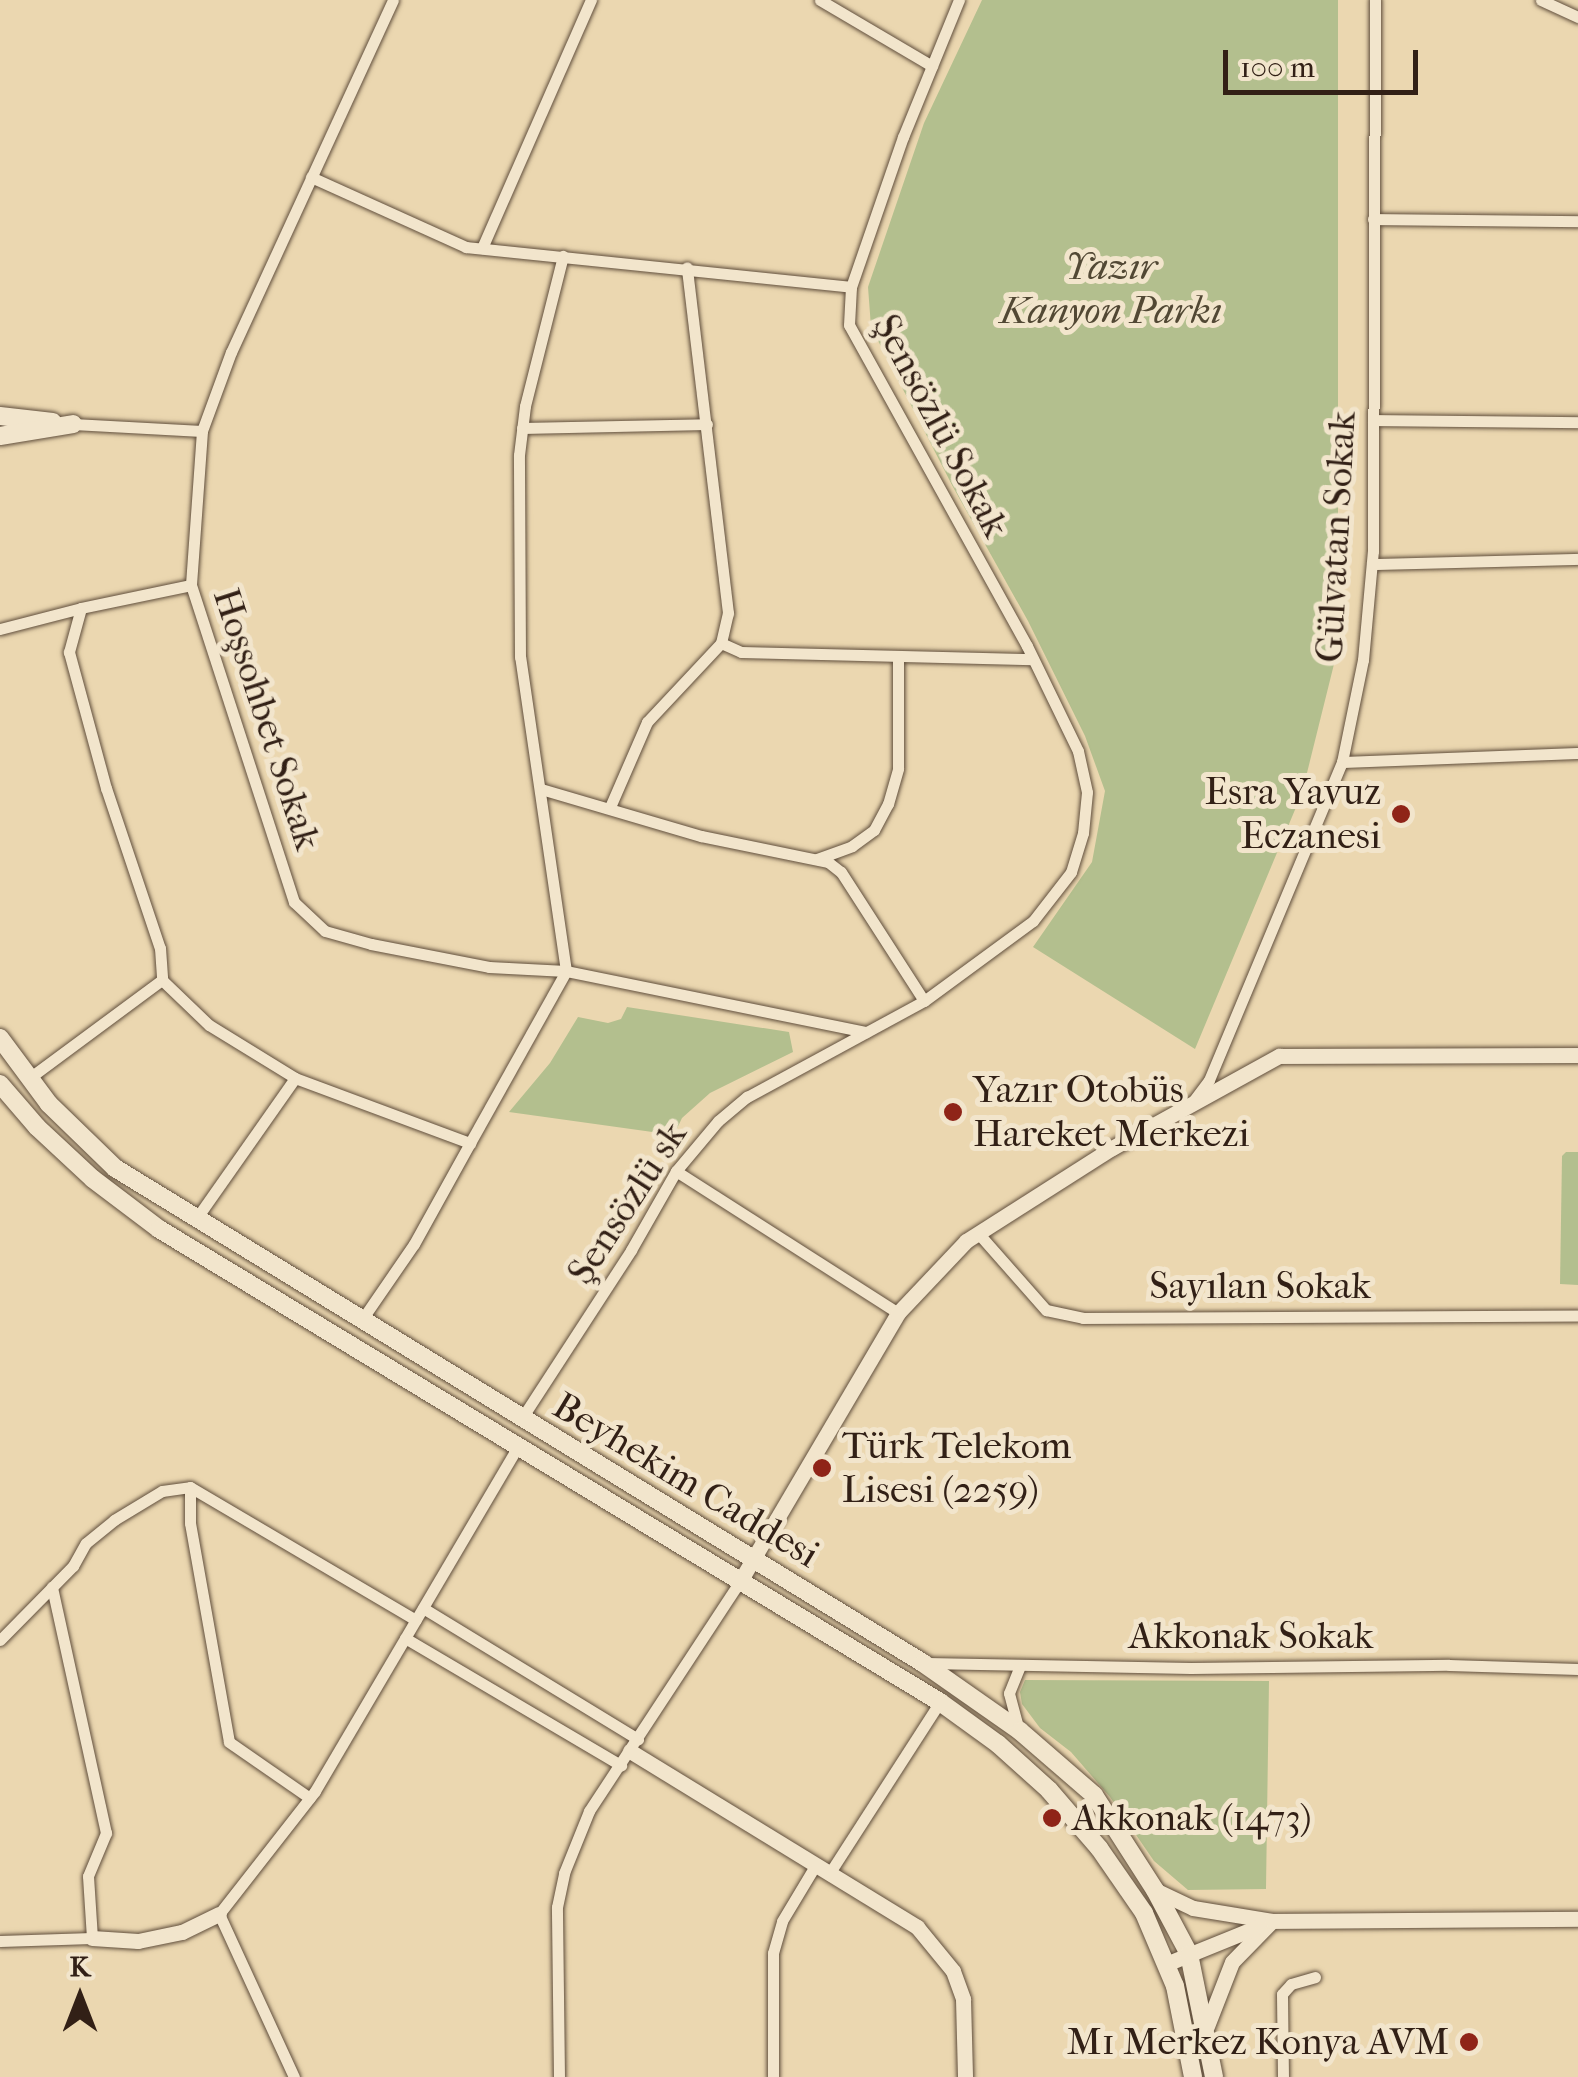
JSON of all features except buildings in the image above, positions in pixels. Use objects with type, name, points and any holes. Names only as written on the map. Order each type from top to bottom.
[{"type":"main road","points":[[0,416],[73,424]]},
{"type":"main road","points":[[0,436],[73,424]]},
{"type":"main road","name":"Beyhekim Caddesi","points":[[0,1038],[28,1079],[116,1168],[924,1663],[1020,1731],[1094,1794],[1155,1890],[1189,1954],[1207,2026],[1214,2077]]},
{"type":"main road","name":"Beyhekim Caddesi","points":[[0,1084],[36,1127],[159,1229],[940,1702],[998,1744],[1050,1790],[1099,1848],[1144,1913],[1175,1986],[1193,2077]]},
{"type":"street","name":"Hoşsohbet Sokak","points":[[393,0],[231,352],[202,431],[191,585],[212,662],[294,902],[325,931],[371,944],[489,967],[566,971],[866,1032]]},
{"type":"street","points":[[482,248],[591,0]]},
{"type":"street","points":[[820,0],[932,66]]},
{"type":"street","name":"Şensözlü Sokak","points":[[959,0],[851,287],[850,326],[1033,659],[1078,751],[1087,792],[1083,833],[1072,872]]},
{"type":"street","name":"Gülvatan Sokak","points":[[1192,1103],[1208,1080],[1342,762],[1363,660],[1372,564],[1374,0]]},
{"type":"street","points":[[1540,0],[1578,17]]},
{"type":"street","points":[[312,177],[396,219],[466,247],[851,287]]},
{"type":"street","points":[[1373,219],[1578,221]]},
{"type":"street","points":[[361,1321],[414,1244],[566,971],[520,658],[522,428],[564,256]]},
{"type":"street","points":[[610,807],[647,722],[721,644],[728,613],[687,267]]},
{"type":"street","points":[[1373,420],[1578,422]]},
{"type":"street","points":[[73,424],[202,431]]},
{"type":"street","points":[[522,428],[707,424]]},
{"type":"street","points":[[1372,564],[1578,559]]},
{"type":"street","points":[[0,629],[191,585]]},
{"type":"street","points":[[81,608],[68,652],[74,680],[160,948],[162,980],[210,1025],[295,1078],[470,1143]]},
{"type":"street","points":[[721,644],[740,652],[1033,659]]},
{"type":"street","points":[[817,859],[852,846],[874,830],[888,804],[898,768],[898,658]]},
{"type":"street","points":[[1342,762],[1578,753]]},
{"type":"street","points":[[541,788],[701,836],[817,859],[842,872],[924,1001]]},
{"type":"street","name":"Şensözlü sk","points":[[522,1418],[632,1250],[676,1171],[746,1097],[924,1001],[1032,921],[1072,872]]},
{"type":"street","points":[[28,1079],[162,980]]},
{"type":"street","points":[[559,2077],[558,1908],[564,1872],[590,1811],[739,1583],[898,1313],[978,1233],[1192,1103],[1279,1056],[1578,1055]]},
{"type":"street","points":[[196,1219],[295,1078]]},
{"type":"street","points":[[676,1171],[898,1313]]},
{"type":"street","name":"Sayılan Sokak","points":[[978,1233],[1046,1310],[1083,1318],[1578,1315]]},
{"type":"street","points":[[0,1941],[138,1941],[182,1932],[219,1914],[310,1798],[517,1448]]},
{"type":"street","points":[[0,1640],[73,1566],[86,1543],[114,1520],[162,1491],[190,1487],[416,1620]]},
{"type":"street","points":[[190,1487],[190,1522],[229,1742],[310,1798]]},
{"type":"street","points":[[52,1587],[106,1832],[88,1876],[92,1938]]},
{"type":"street","points":[[423,1608],[630,1752],[918,1927],[953,1971],[962,1999],[966,2077]]},
{"type":"street","points":[[405,1638],[630,1752]]},
{"type":"street","name":"Akkonak Sokak","points":[[924,1663],[1449,1664],[1578,1670]]},
{"type":"street","points":[[1020,1666],[1008,1693],[1020,1731]]},
{"type":"street","points":[[773,2077],[773,1954],[782,1921],[940,1702]]},
{"type":"street","points":[[1155,1890],[1193,1908],[1272,1921],[1578,1919]]},
{"type":"street","points":[[219,1914],[294,2077]]},
{"type":"street","points":[[1166,1964],[1272,1921]]},
{"type":"street","points":[[1207,2026],[1232,1962],[1272,1921]]},
{"type":"street","points":[[1283,2077],[1282,1994],[1291,1984],[1315,1977]]},
{"type":"green space","name":"Yazır Kanyon Parkı","points":[[982,0],[1338,0],[1338,648],[1302,793],[1195,1049],[1033,947],[1092,862],[1105,791],[1085,736],[1028,621],[953,487],[871,327],[868,287],[924,123]]},
{"type":"green space","points":[[627,1007],[789,1032],[793,1052],[710,1093],[682,1118],[674,1135],[509,1112],[550,1063],[578,1017],[608,1023],[621,1019]]},
{"type":"green space","points":[[1578,1152],[1578,1285],[1560,1284],[1562,1156]]},
{"type":"green space","points":[[1025,1680],[1269,1681],[1266,1889],[1188,1890],[1154,1861],[1110,1797],[1071,1752],[1040,1728],[1022,1704],[1020,1692]]},
{"type":"place","name":"Esra Yavuz Eczanesi","points":[[1401,814]]},
{"type":"place","name":"Yazır Otobüs Hareket Merkezi","points":[[953,1112]]},
{"type":"place","name":"Türk Telekom Lisesi (2259)","points":[[822,1468]]},
{"type":"place","name":"Akkonak (1473)","points":[[1052,1818]]},
{"type":"place","name":"M1 Merkez Konya AVM","points":[[1469,2042]]}]
